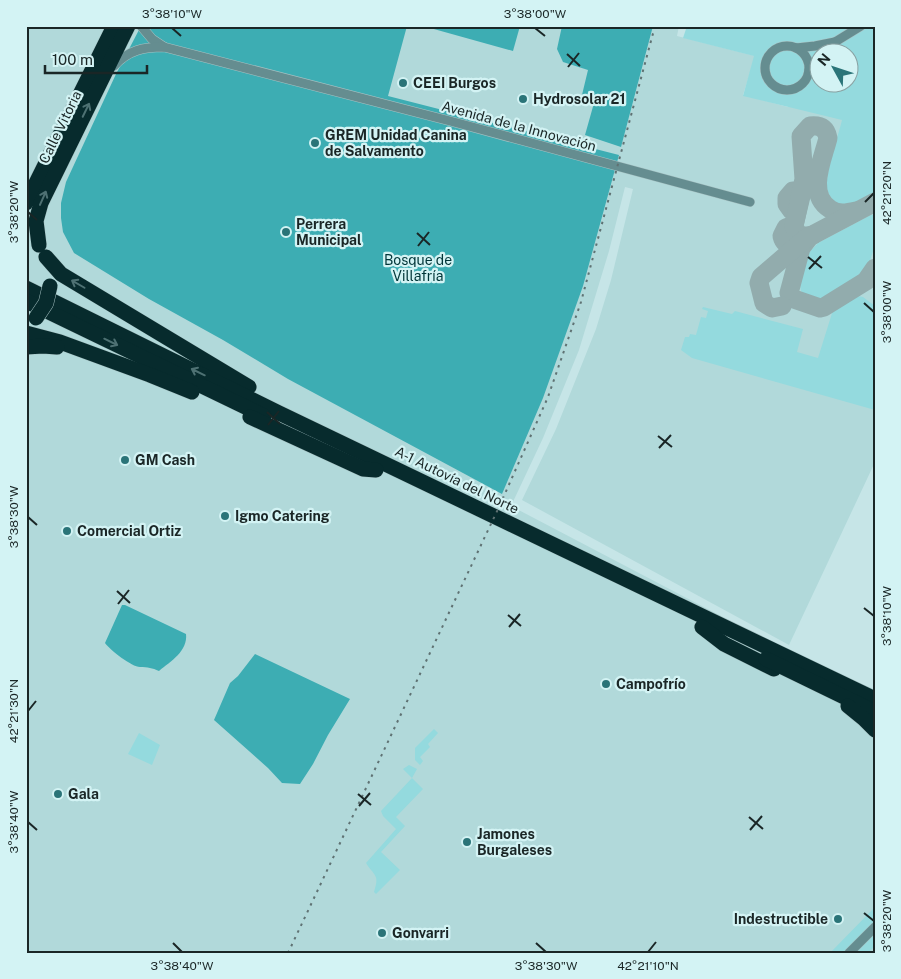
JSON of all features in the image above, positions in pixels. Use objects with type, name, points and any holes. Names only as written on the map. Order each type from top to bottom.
[{"type":"highway","name":"Calle Vitoria","points":[[26,203],[114,26]]},
{"type":"highway","name":"Calle Vitoria","points":[[31,322],[46,303],[50,286],[50,269],[42,251],[36,228],[37,214],[128,26]]},
{"type":"highway","points":[[26,234],[62,274],[264,396],[368,455]]},
{"type":"highway","name":"A-1 Autovía del Norte","points":[[26,288],[875,700]]},
{"type":"highway","name":"A-1 Autovía del Norte","points":[[26,301],[875,712]]},
{"type":"highway","points":[[26,333],[60,342],[150,375]]},
{"type":"highway","points":[[26,346],[66,348],[121,364],[273,427],[363,469],[376,470]]},
{"type":"highway","points":[[702,627],[724,644],[848,706],[875,730]]},
{"type":"street","name":"Avenida de la Innovación","points":[[141,26],[152,39],[164,47]]},
{"type":"street","points":[[835,42],[861,26]]},
{"type":"street","points":[[808,47],[796,48],[785,46],[772,52],[766,65],[768,79],[779,88],[794,89],[805,80],[808,72]]},
{"type":"street","name":"Avenida de la Innovación","points":[[114,66],[123,57],[135,51],[151,47],[164,47],[450,121],[750,202]]},
{"type":"street","points":[[796,48],[808,60]]},
{"type":"street","points":[[849,953],[875,927]]},
{"type":"shaded area","points":[[26,26],[679,26],[677,36],[755,56],[743,95],[788,107],[830,92],[858,92],[858,82],[875,76],[875,462],[789,645],[522,500],[556,429],[596,329],[611,280],[633,189],[625,187],[609,251],[579,350],[543,438],[511,506],[782,648],[875,690],[875,953],[26,953]]},
{"type":"shaded area","points":[[687,26],[875,26],[875,192],[846,206],[837,203],[832,198],[827,189],[828,174],[842,120],[743,96],[754,56],[683,38]]},
{"type":"shaded area","points":[[871,215],[875,215],[875,245],[866,273],[832,297],[824,300],[805,295],[801,291],[800,285],[807,255],[818,243]]},
{"type":"shaded area","points":[[858,296],[863,297],[875,306],[875,410],[692,358],[681,350],[685,337],[689,337],[690,334],[696,335],[701,317],[706,318],[708,311],[702,309],[703,307],[732,314],[735,311],[803,329],[797,352],[818,358],[833,310],[844,302]]},
{"type":"shaded area","points":[[434,729],[438,733],[428,744],[430,747],[420,757],[423,761],[420,765],[415,760],[415,748]]},
{"type":"shaded area","points":[[139,733],[160,745],[152,765],[128,754]]},
{"type":"shaded area","points":[[409,765],[417,769],[412,778],[403,769]]},
{"type":"shaded area","points":[[412,778],[423,789],[396,817],[405,826],[381,852],[400,870],[376,894],[374,892],[376,878],[366,863],[396,829],[383,816],[381,811]]},
{"type":"shaded area","points":[[875,907],[875,921],[843,953],[830,953]]},
{"type":"shaded area","points":[[875,932],[875,946],[868,953],[855,953]]},
{"type":"green space","name":"Bosque de Villafría","points":[[141,26],[407,26],[388,96],[619,155],[583,286],[543,398],[502,494],[288,379],[149,299],[74,253],[63,232],[61,218],[61,203],[66,182],[116,74]]},
{"type":"green space","points":[[423,26],[520,26],[513,51]]},
{"type":"green space","points":[[562,26],[653,26],[621,147],[585,135],[594,103],[581,99],[588,70],[563,62],[557,49]]},
{"type":"green space","points":[[122,605],[186,634],[182,651],[159,671],[132,664],[116,654],[105,643]]},
{"type":"green space","points":[[255,654],[350,699],[300,784],[282,783],[214,720],[230,683]]},
{"type":"taxiway","points":[[813,235],[801,235],[794,226],[804,179],[801,136],[810,126],[822,128],[828,138],[818,176],[819,195],[823,203],[839,213],[856,211]]},
{"type":"taxiway","points":[[792,211],[787,204],[787,198],[793,191],[802,192],[794,225],[786,228],[782,236],[783,240],[788,244],[795,244],[805,239]]},
{"type":"taxiway","points":[[782,306],[772,308],[764,303],[759,283],[761,277],[805,239],[875,202]]},
{"type":"taxiway","points":[[808,239],[801,248],[789,293],[791,298],[820,308],[824,307],[866,281],[875,268]]},
{"type":"railway","points":[[288,953],[499,507],[548,397],[581,302],[655,26]]},
{"type":"place","name":"CEEI Burgos","points":[[403,83]]},
{"type":"place","name":"Hydrosolar 21","points":[[523,99]]},
{"type":"place","name":"GREM Unidad Canina de Salvamento","points":[[315,143]]},
{"type":"place","name":"Perrera Municipal","points":[[286,232]]},
{"type":"place","name":"GM Cash","points":[[125,460]]},
{"type":"place","name":"Igmo Catering","points":[[225,516]]},
{"type":"place","name":"Comercial Ortiz","points":[[67,531]]},
{"type":"place","name":"Campofrío","points":[[606,684]]},
{"type":"place","name":"Gala","points":[[58,794]]},
{"type":"place","name":"Jamones Burgaleses","points":[[467,842]]},
{"type":"place","name":"Indestructible","points":[[838,919]]},
{"type":"place","name":"Gonvarri","points":[[382,933]]}]
